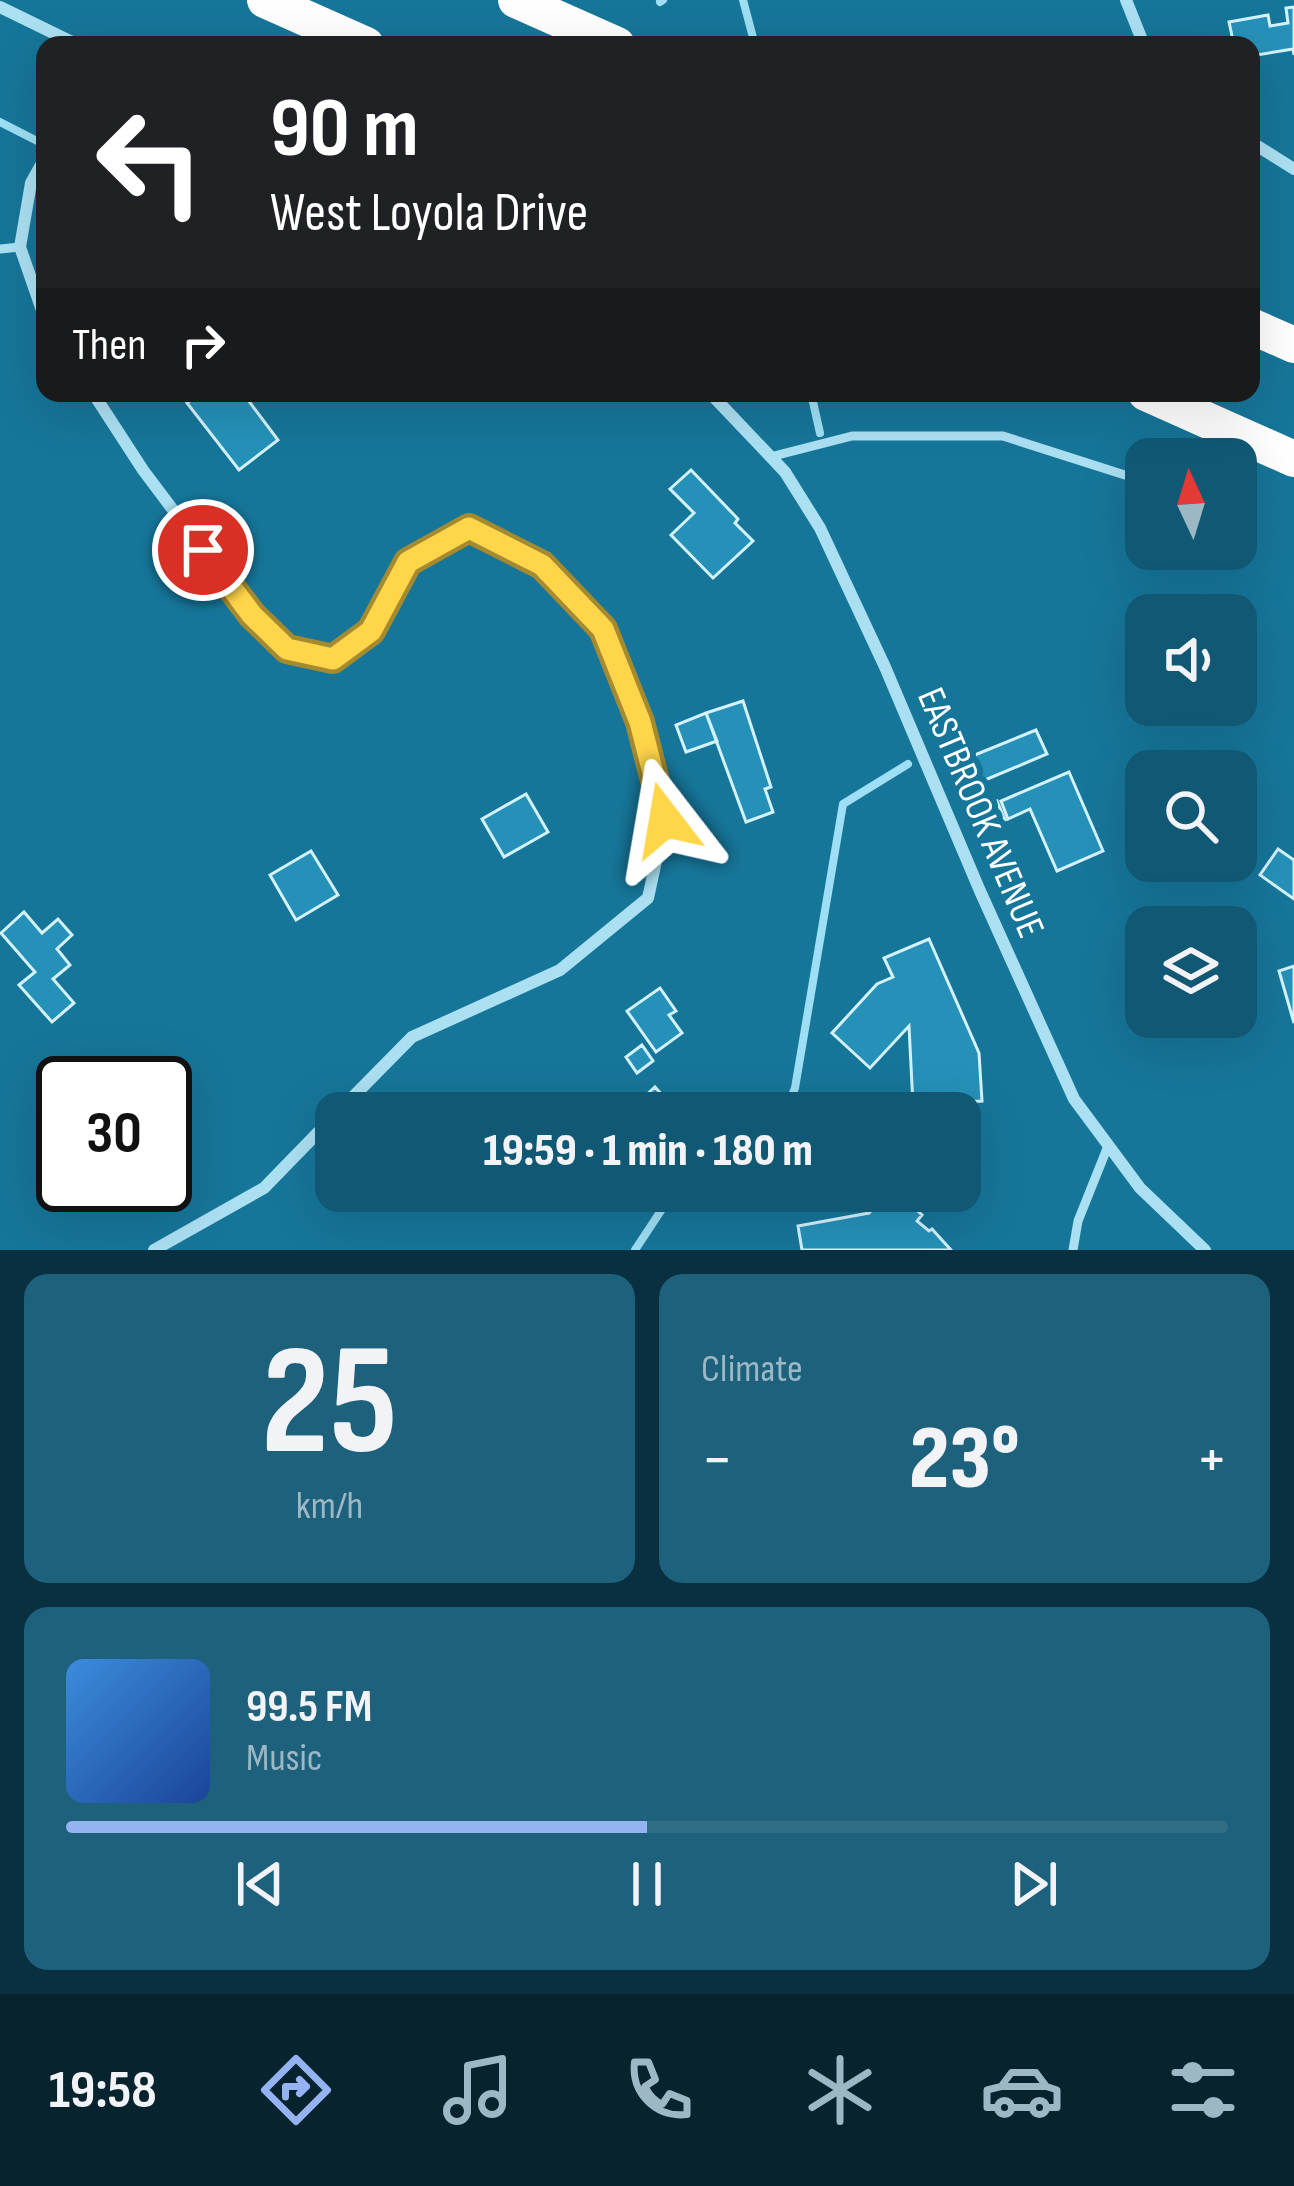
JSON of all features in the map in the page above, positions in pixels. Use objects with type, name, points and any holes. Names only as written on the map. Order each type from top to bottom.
[{"type":"highway","points":[[265,0],[346,36]]},
{"type":"highway","points":[[516,0],[597,36]]},
{"type":"highway","points":[[1260,330],[1294,345]]},
{"type":"highway","points":[[1166,402],[1294,459]]},
{"type":"street","points":[[1126,0],[1140,36]]},
{"type":"street","points":[[0,7],[59,36]]},
{"type":"street","points":[[1260,148],[1294,169]]},
{"type":"street","points":[[36,174],[20,247],[36,294]]},
{"type":"street","points":[[99,402],[143,470],[252,615],[287,649],[333,659],[371,631],[408,562],[469,528],[542,565],[603,629],[640,722],[665,820],[648,898],[560,970],[412,1037],[358,1092]]},
{"type":"street","name":"EASTBROOK AVENUE","points":[[718,402],[785,472],[820,528],[1074,1099],[1140,1188],[1204,1250]]},
{"type":"street","points":[[154,1250],[264,1187],[315,1136]]},
{"type":"lane","points":[[0,249],[20,247]]},
{"type":"lane","points":[[770,457],[852,436],[1003,436],[1125,475]]},
{"type":"lane","points":[[1073,1250],[1078,1220],[1108,1146]]},
{"type":"building","points":[[1294,7],[1294,55],[1293,49],[1260,54],[1260,36],[1232,36],[1229,22],[1268,15],[1270,26],[1288,23],[1286,8]]},
{"type":"building","points":[[250,402],[278,440],[239,470],[187,403]]},
{"type":"building","points":[[691,470],[753,541],[713,578],[671,535],[694,513],[670,489]]},
{"type":"building","points":[[743,701],[771,787],[765,789],[773,812],[746,822],[706,713]]},
{"type":"building","points":[[706,713],[717,741],[686,752],[676,725]]},
{"type":"building","points":[[1036,730],[1047,754],[978,783],[976,778],[967,782],[955,755],[967,750],[970,757]]},
{"type":"building","points":[[1069,772],[1103,851],[1057,871],[1030,809],[1008,819],[1001,801]]},
{"type":"building","points":[[526,794],[548,832],[504,857],[482,819]]},
{"type":"building","points":[[997,801],[1005,820],[987,828],[979,809]]},
{"type":"building","points":[[1278,849],[1294,860],[1294,899],[1260,875]]},
{"type":"building","points":[[311,851],[338,895],[296,920],[270,875]]},
{"type":"building","points":[[24,912],[42,933],[58,919],[72,935],[57,949],[70,965],[53,979],[74,1003],[52,1022],[19,985],[35,972],[1,933]]},
{"type":"building","points":[[929,939],[979,1053],[982,1101],[981,1092],[912,1092],[909,1026],[870,1068],[832,1033],[877,984],[893,977],[884,958]]},
{"type":"building","points":[[1294,966],[1294,1023],[1279,971]]},
{"type":"building","points":[[660,988],[676,1011],[669,1015],[682,1033],[656,1052],[627,1011]]},
{"type":"building","points":[[642,1045],[653,1061],[637,1073],[626,1057]]},
{"type":"building","points":[[919,1212],[922,1215],[917,1221],[932,1229],[951,1250],[802,1250],[798,1226],[869,1213]]},
{"type":"waterway","points":[[743,0],[753,36]]},
{"type":"waterway","points":[[0,122],[36,140]]},
{"type":"waterway","points":[[813,402],[820,433]]},
{"type":"waterway","points":[[793,1092],[843,804],[908,764]]},
{"type":"waterway","points":[[635,1250],[660,1212]]},
{"type":"route","points":[[203,550],[252,615],[287,649],[333,659],[371,631],[408,562],[469,528],[542,565],[603,629],[640,722],[665,820]]}]
